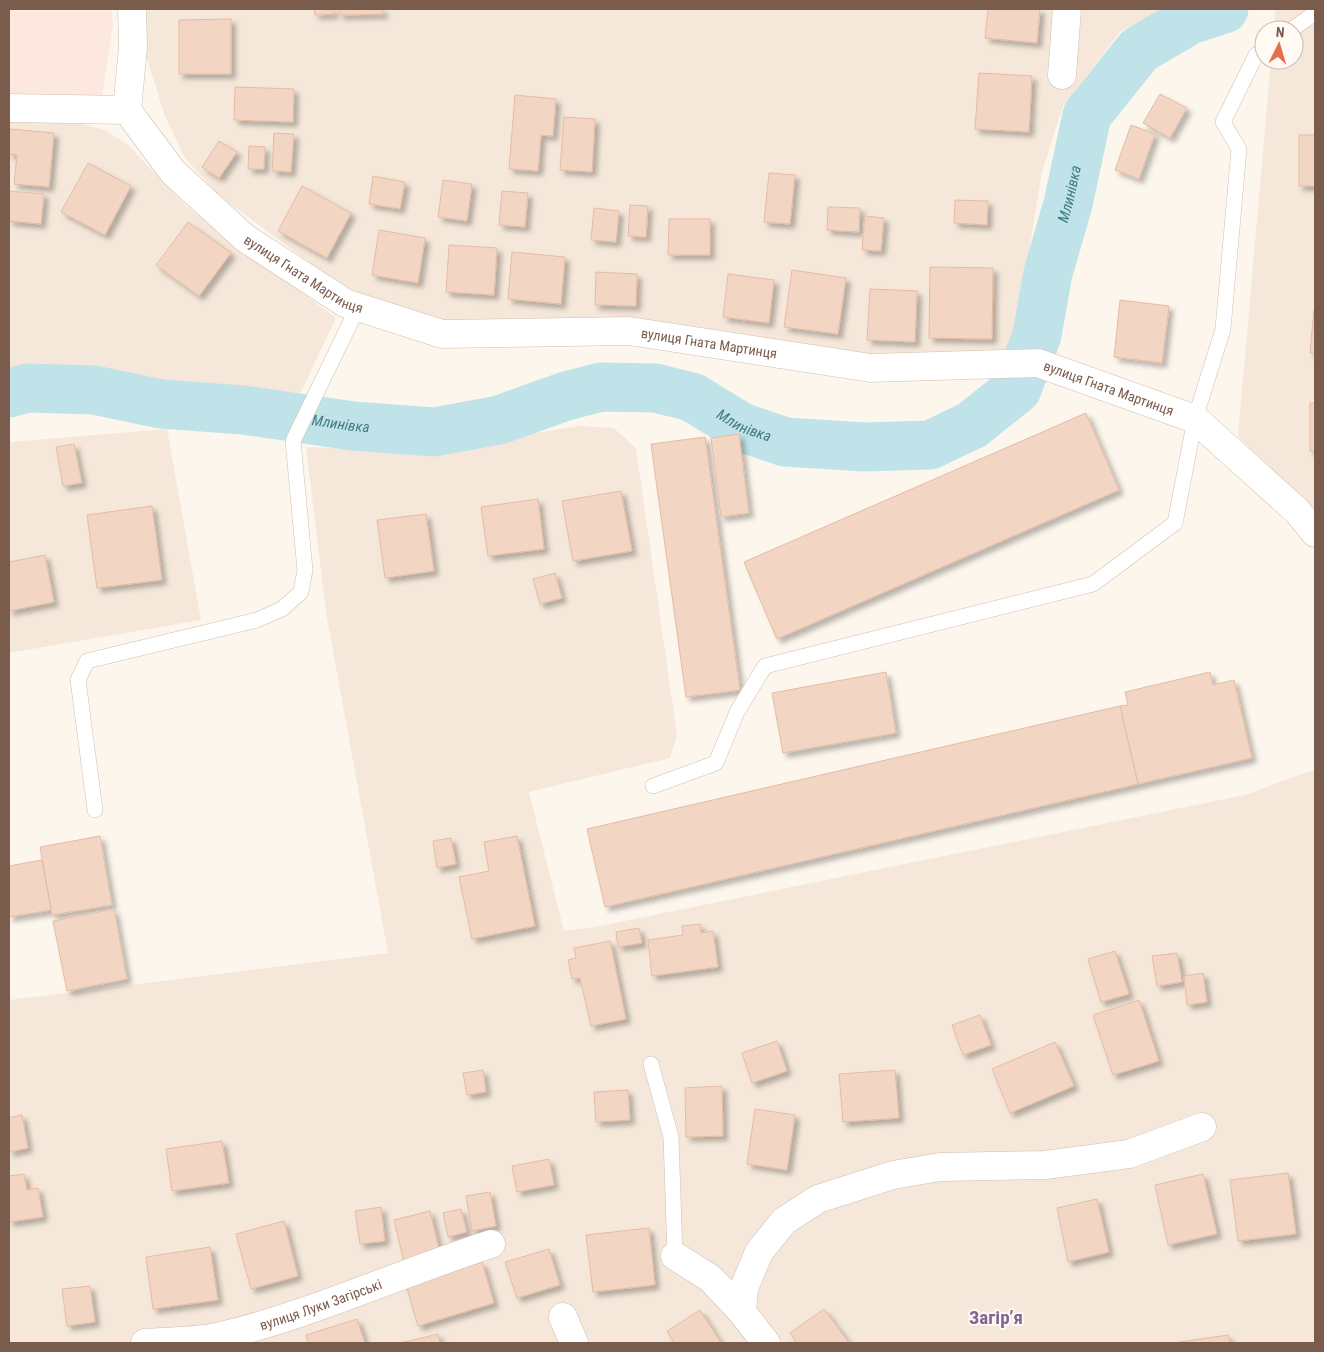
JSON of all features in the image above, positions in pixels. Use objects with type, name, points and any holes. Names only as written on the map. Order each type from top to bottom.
[{"type":"street","points":[[9,108],[127,110],[133,47],[132,9]]},
{"type":"street","points":[[1062,74],[1068,9]]},
{"type":"street","name":"вулиця Гната Мартинця","points":[[127,110],[173,172],[245,238],[345,303],[442,334],[629,331],[871,368],[1038,363],[1195,419],[1296,511],[1315,533]]},
{"type":"street","points":[[742,1312],[744,1288],[759,1252],[784,1221],[818,1199],[893,1175],[940,1167],[1045,1165],[1129,1154],[1202,1127]]},
{"type":"street","name":"вулиця Луки Загірські","points":[[145,1343],[215,1337],[295,1314],[438,1261],[491,1244]]},
{"type":"street","points":[[675,1256],[710,1278],[742,1312],[766,1343]]},
{"type":"street","points":[[563,1317],[574,1343]]},
{"type":"lane","points":[[1304,21],[1315,13]]},
{"type":"lane","points":[[653,786],[716,763],[737,712],[765,666],[1093,584],[1175,522],[1195,419],[1223,329],[1239,149],[1224,122],[1254,59]]},
{"type":"lane","points":[[95,810],[78,680],[87,661],[258,620],[282,609],[301,592],[305,570],[293,441],[358,307]]},
{"type":"lane","points":[[651,1064],[671,1136],[675,1256]]},
{"type":"shaded area","points":[[9,9],[111,9],[113,24],[102,96],[9,94]]},
{"type":"shaded area","points":[[121,9],[1165,9],[1121,31],[1063,106],[1042,172],[1012,356],[885,359],[811,352],[693,326],[630,321],[442,321],[370,300],[322,272],[220,196],[185,158],[165,116],[146,56]]},
{"type":"shaded area","points":[[1275,9],[1315,9],[1315,522],[1238,436],[1270,70],[1304,70],[1304,20],[1274,20]]},
{"type":"shaded area","points":[[9,121],[77,123],[105,130],[128,145],[187,207],[336,318],[298,398],[183,385],[81,366],[9,368]]},
{"type":"shaded area","points":[[580,426],[614,428],[636,448],[677,735],[670,758],[529,792],[564,931],[595,927],[1245,795],[1315,769],[1315,1343],[9,1343],[9,1000],[388,953],[326,612],[306,447],[419,451]]},
{"type":"shaded area","points":[[167,429],[201,620],[9,653],[9,442]]},
{"type":"building","points":[[314,9],[334,9],[334,14],[315,15]]},
{"type":"building","points":[[339,9],[383,9],[383,14],[339,15]]},
{"type":"building","points":[[988,9],[1040,9],[1037,43],[985,38]]},
{"type":"building","points":[[231,19],[231,74],[179,74],[179,20]]},
{"type":"building","points":[[979,73],[1032,76],[1029,132],[975,129]]},
{"type":"building","points":[[235,87],[294,89],[293,122],[234,120]]},
{"type":"building","points":[[1160,94],[1187,108],[1170,138],[1143,123]]},
{"type":"building","points":[[515,95],[556,99],[553,136],[541,135],[538,171],[509,169]]},
{"type":"building","points":[[564,117],[595,119],[592,172],[560,170]]},
{"type":"building","points":[[1131,125],[1155,134],[1139,179],[1115,170]]},
{"type":"building","points":[[9,129],[54,133],[49,187],[14,184],[17,155],[9,154]]},
{"type":"building","points":[[274,133],[294,134],[291,172],[272,171]]},
{"type":"building","points":[[1299,135],[1315,135],[1315,186],[1299,186]]},
{"type":"building","points":[[219,141],[237,152],[219,178],[202,167]]},
{"type":"building","points":[[249,146],[265,147],[264,169],[248,169]]},
{"type":"building","points":[[88,163],[131,186],[105,235],[61,212]]},
{"type":"building","points":[[769,173],[795,175],[790,224],[764,222]]},
{"type":"building","points":[[373,176],[405,182],[400,209],[369,204]]},
{"type":"building","points":[[443,180],[472,184],[467,221],[438,217]]},
{"type":"building","points":[[302,186],[351,213],[327,258],[278,231]]},
{"type":"building","points":[[9,191],[44,194],[41,224],[9,221]]},
{"type":"building","points":[[502,191],[528,193],[525,227],[499,225]]},
{"type":"building","points":[[955,200],[988,201],[987,225],[954,223]]},
{"type":"building","points":[[630,205],[648,206],[646,237],[628,236]]},
{"type":"building","points":[[828,207],[860,208],[859,232],[827,230]]},
{"type":"building","points":[[594,208],[619,211],[616,242],[591,240]]},
{"type":"building","points":[[865,216],[884,218],[881,251],[862,250]]},
{"type":"building","points":[[669,219],[710,219],[710,255],[668,255]]},
{"type":"building","points":[[188,222],[231,253],[199,296],[156,265]]},
{"type":"building","points":[[379,230],[425,238],[418,283],[372,275]]},
{"type":"building","points":[[449,245],[497,248],[494,295],[446,292]]},
{"type":"building","points":[[512,252],[565,257],[561,304],[508,299]]},
{"type":"building","points":[[930,267],[993,268],[992,339],[929,338]]},
{"type":"building","points":[[792,270],[846,278],[838,334],[784,327]]},
{"type":"building","points":[[596,272],[637,274],[636,306],[595,305]]},
{"type":"building","points":[[728,274],[774,280],[769,323],[723,317]]},
{"type":"building","points":[[870,289],[917,291],[915,342],[867,340]]},
{"type":"building","points":[[1120,300],[1169,306],[1162,363],[1114,357]]},
{"type":"building","points":[[1314,310],[1315,353],[1310,353]]},
{"type":"building","points":[[1310,403],[1315,403],[1315,451],[1310,451]]},
{"type":"building","points":[[1086,413],[1119,490],[777,639],[744,562]]},
{"type":"building","points":[[739,434],[749,513],[721,517],[711,438]]},
{"type":"building","points":[[705,437],[740,690],[686,697],[651,444]]},
{"type":"building","points":[[74,444],[82,483],[63,486],[56,447]]},
{"type":"building","points":[[621,491],[632,551],[573,561],[562,501]]},
{"type":"building","points":[[538,499],[544,549],[488,556],[481,507]]},
{"type":"building","points":[[152,506],[162,580],[97,588],[87,515]]},
{"type":"building","points":[[426,514],[434,571],[385,578],[377,520]]},
{"type":"building","points":[[45,555],[54,602],[9,611],[9,562]]},
{"type":"building","points":[[555,573],[562,598],[540,604],[533,579]]},
{"type":"building","points":[[886,672],[896,733],[783,753],[772,693]]},
{"type":"building","points":[[1210,672],[1213,685],[1234,680],[1252,758],[1138,784],[1120,706],[1128,705],[1125,692]]},
{"type":"building","points":[[1120,706],[1138,784],[605,907],[587,829]]},
{"type":"building","points":[[100,836],[112,905],[52,915],[40,847]]},
{"type":"building","points":[[517,836],[535,926],[472,939],[459,877],[489,871],[484,842]]},
{"type":"building","points":[[451,838],[456,864],[437,868],[433,841]]},
{"type":"building","points":[[42,860],[51,910],[9,917],[9,866]]},
{"type":"building","points":[[114,909],[127,979],[67,991],[53,921]]},
{"type":"building","points":[[700,924],[701,933],[713,931],[718,967],[652,976],[648,940],[683,935],[682,926]]},
{"type":"building","points":[[639,928],[642,943],[618,947],[616,932]]},
{"type":"building","points":[[610,941],[626,1019],[591,1026],[580,978],[572,979],[568,960],[576,958],[574,948]]},
{"type":"building","points":[[1115,951],[1129,994],[1101,1002],[1088,959]]},
{"type":"building","points":[[1177,953],[1182,982],[1157,986],[1152,956]]},
{"type":"building","points":[[1203,973],[1207,1002],[1187,1005],[1184,976]]},
{"type":"building","points":[[1139,1000],[1159,1061],[1113,1075],[1093,1015]]},
{"type":"building","points":[[980,1015],[991,1045],[963,1055],[952,1025]]},
{"type":"building","points":[[777,1041],[787,1071],[752,1083],[742,1053]]},
{"type":"building","points":[[1055,1042],[1074,1086],[1010,1113],[992,1069]]},
{"type":"building","points":[[483,1070],[486,1092],[467,1095],[463,1073]]},
{"type":"building","points":[[895,1070],[899,1118],[843,1122],[839,1074]]},
{"type":"building","points":[[722,1086],[723,1136],[686,1137],[685,1088]]},
{"type":"building","points":[[628,1090],[630,1120],[596,1122],[594,1092]]},
{"type":"building","points":[[755,1109],[795,1115],[787,1170],[747,1164]]},
{"type":"building","points":[[22,1115],[28,1148],[9,1152],[9,1118]]},
{"type":"building","points":[[222,1141],[229,1183],[172,1191],[166,1149]]},
{"type":"building","points":[[549,1159],[554,1185],[517,1192],[512,1166]]},
{"type":"building","points":[[1288,1173],[1296,1234],[1238,1241],[1230,1180]]},
{"type":"building","points":[[24,1174],[27,1190],[38,1188],[43,1217],[9,1222],[9,1176]]},
{"type":"building","points":[[1203,1174],[1217,1234],[1168,1245],[1155,1185]]},
{"type":"building","points":[[490,1192],[496,1226],[472,1231],[466,1196]]},
{"type":"building","points":[[1097,1199],[1109,1252],[1068,1262],[1057,1208]]},
{"type":"building","points":[[381,1207],[385,1241],[360,1244],[355,1211]]},
{"type":"building","points":[[461,1209],[467,1232],[448,1237],[443,1213]]},
{"type":"building","points":[[430,1211],[440,1253],[404,1262],[394,1220]]},
{"type":"building","points":[[284,1221],[298,1276],[251,1289],[236,1234]]},
{"type":"building","points":[[649,1228],[655,1285],[593,1292],[586,1235]]},
{"type":"building","points":[[210,1247],[218,1300],[153,1309],[146,1257]]},
{"type":"building","points":[[549,1249],[560,1285],[517,1298],[505,1262]]},
{"type":"building","points":[[482,1262],[494,1303],[418,1326],[406,1285]]},
{"type":"building","points":[[90,1286],[95,1322],[67,1326],[62,1289]]},
{"type":"building","points":[[824,1309],[849,1343],[797,1343],[790,1333]]},
{"type":"building","points":[[700,1310],[721,1343],[674,1343],[667,1331]]},
{"type":"building","points":[[357,1319],[365,1343],[308,1343],[306,1335]]},
{"type":"building","points":[[438,1334],[440,1343],[400,1343]]},
{"type":"building","points":[[1228,1335],[1230,1343],[1173,1343]]},
{"type":"waterway","name":"Млинівка","points":[[9,393],[28,388],[94,390],[161,404],[243,410],[353,426],[434,432],[499,420],[566,396],[601,387],[655,388],[692,397],[741,427],[785,442],[865,447],[930,445],[972,425],[1017,389],[1037,335],[1048,273],[1068,204],[1087,115],[1139,50],[1190,20],[1224,9]]},
{"type":"district","name":"Загір’я","points":[[996,1317]]}]
